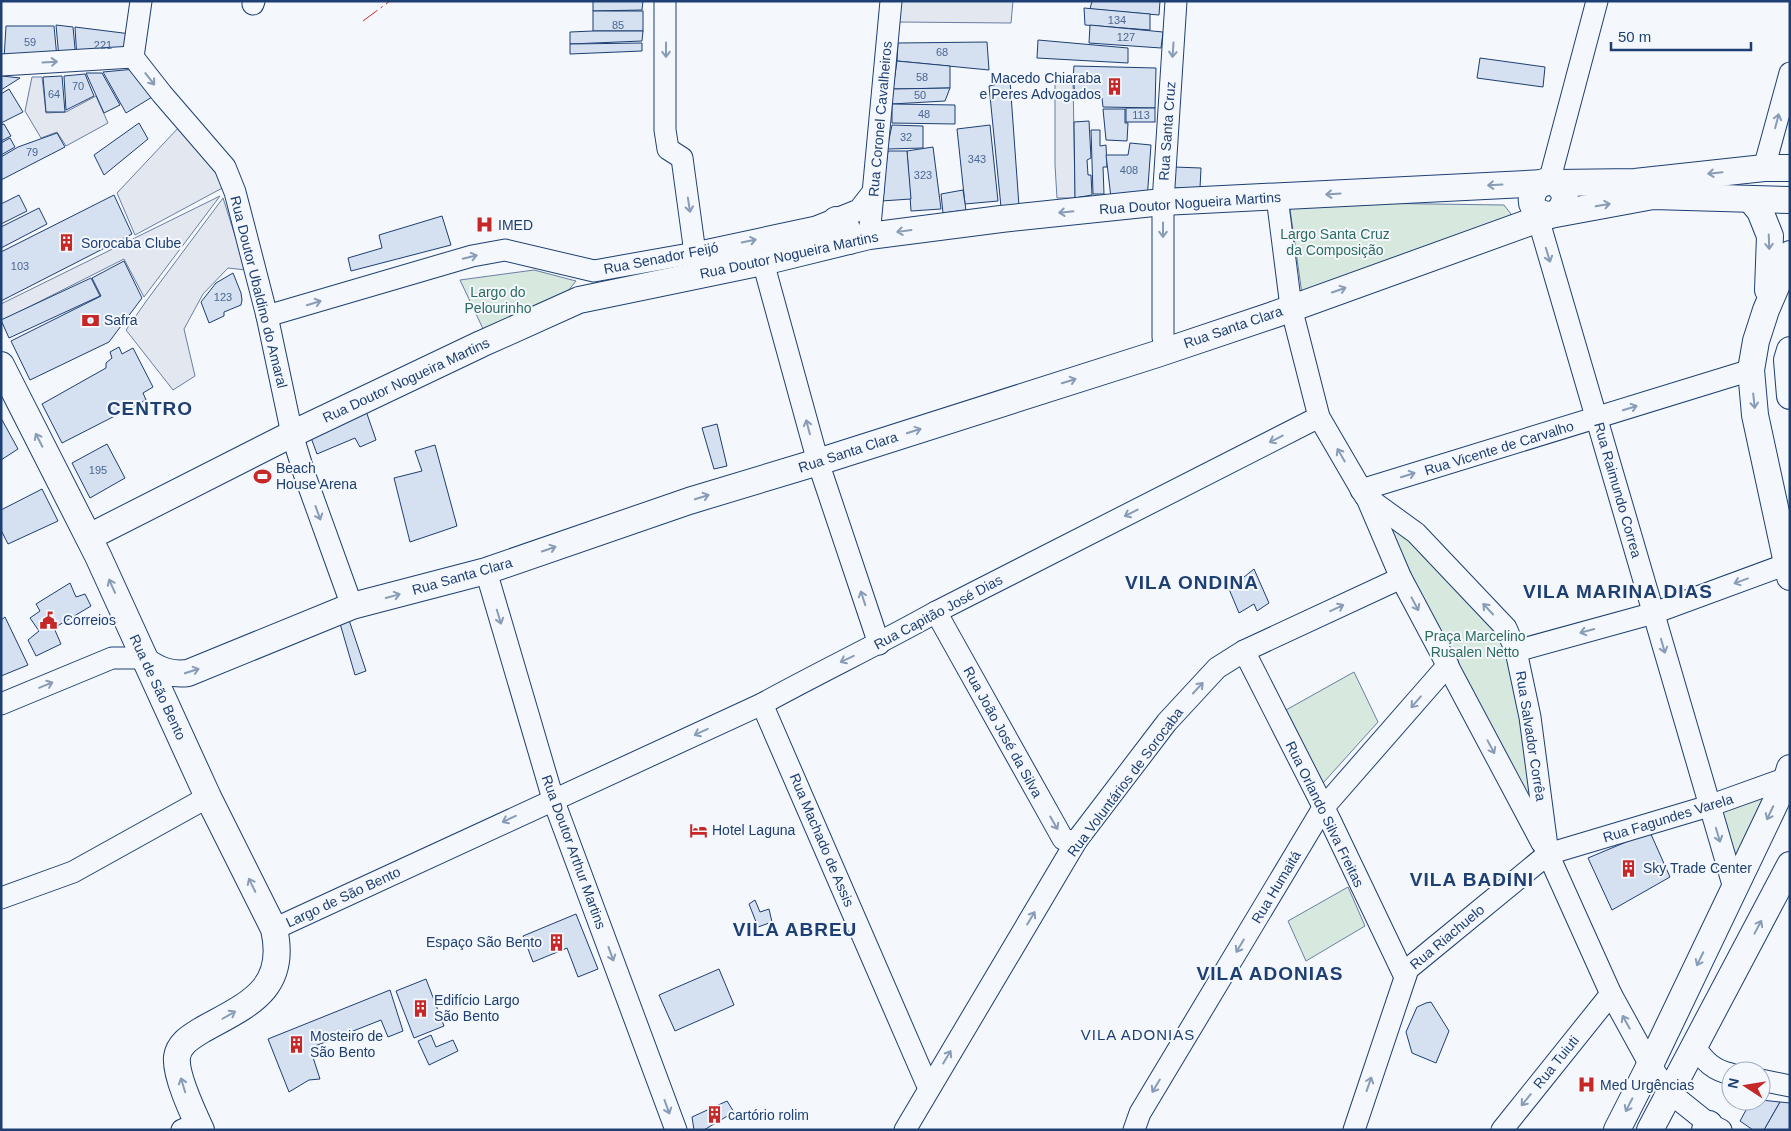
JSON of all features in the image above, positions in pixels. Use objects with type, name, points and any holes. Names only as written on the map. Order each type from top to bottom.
[{"type":"main road","name":"Rua Doutor Nogueira Martins","points":[[89,537],[292,434],[481,344],[579,300],[763,262],[851,232],[1163,202],[1549,183],[1635,182],[1764,168],[1790,168]]},
{"type":"main road","points":[[1544,214],[1532,199],[1532,194],[1539,185],[1549,183]]},
{"type":"main road","name":"Rua Santa Clara","points":[[146,662],[172,674],[188,673],[352,606],[486,571],[689,501],[818,462],[1169,350],[1295,306],[1544,214],[1653,196],[1790,200]]},
{"type":"main road","points":[[1750,198],[1760,211],[1770,236],[1766,310]]},
{"type":"main road","points":[[1788,570],[1755,415],[1751,370],[1756,340],[1766,310],[1790,254]]},
{"type":"main road","points":[[1790,350],[1787,360],[1790,396]]},
{"type":"main road","name":"Rua de São Bento","points":[[1,365],[9,400],[89,537],[208,796],[274,929]]},
{"type":"main road","points":[[1616,1130],[1650,1065],[1788,773]]},
{"type":"main road","points":[[1650,1130],[1788,875]]},
{"type":"main road","name":"Largo de São Bento","points":[[194,1127],[182,1085],[176,1048],[246,1005],[262,992],[270,981],[278,960],[274,929]]},
{"type":"street","points":[[1,65],[133,57],[141,1]]},
{"type":"street","points":[[665,1],[665,130],[668,149],[682,158],[696,253]]},
{"type":"street","name":"Rua Coronel Cavalheiros","points":[[851,232],[873,192],[891,1]]},
{"type":"street","name":"Rua Santa Cruz","points":[[1169,350],[1165,347],[1163,337],[1163,202],[1176,1]]},
{"type":"street","points":[[1549,183],[1597,1]]},
{"type":"street","name":"Rua Doutor Ubaldino do Amaral","points":[[133,57],[225,168],[235,192],[267,316],[292,434],[304,473],[352,606]]},
{"type":"street","points":[[1764,168],[1790,73]]},
{"type":"street","name":"Rua Senador Feijó","points":[[267,316],[472,256],[505,250],[594,271],[696,253],[816,227],[851,232],[859,210],[873,192]]},
{"type":"street","name":"Rua Salvador Corrêa","points":[[1281,197],[1283,200],[1297,302],[1295,306],[1319,417],[1363,493],[1385,520],[1401,578],[1548,854],[1611,994],[1650,1065],[1669,1092],[1712,1128]]},
{"type":"street","name":"Rua Raimundo Correa","points":[[1544,214],[1597,418],[1734,888]]},
{"type":"street","points":[[763,262],[818,462],[879,644]]},
{"type":"street","name":"Rua Vicente de Carvalho","points":[[1363,493],[1751,370]]},
{"type":"street","name":"Rua Capitão José Dias","points":[[553,799],[762,704],[820,672],[879,644],[936,612],[1319,417]]},
{"type":"street","name":"Rua Salvador Corrêa","points":[[1385,520],[1416,533],[1506,628],[1516,651],[1530,717],[1548,854]]},
{"type":"street","points":[[1516,651],[1654,613],[1788,570]]},
{"type":"street","name":"Rua Doutor Arthur Martins","points":[[486,571],[553,799],[676,1130]]},
{"type":"street","name":"Rua Voluntários de Sorocaba","points":[[905,1130],[1077,840],[1167,722],[1217,668],[1244,651],[1401,578]]},
{"type":"street","name":"Rua João José da Silva","points":[[936,612],[1063,839],[1068,841],[1077,840]]},
{"type":"street","points":[[112,658],[124,644],[131,627]]},
{"type":"street","name":"Rua Orlando Silva Freitas","points":[[1244,651],[1405,977]]},
{"type":"street","points":[[1,704],[112,658],[136,658],[146,662]]},
{"type":"street","name":"Rua Humaitá","points":[[1134,1130],[1140,1113],[1323,808],[1448,665]]},
{"type":"street","name":"Rua Machado de Assis","points":[[762,704],[929,1087]]},
{"type":"street","name":"Rua Fagundes Varela","points":[[1548,854],[1709,806],[1788,773]]},
{"type":"street","points":[[1,898],[73,872],[208,796]]},
{"type":"street","name":"Largo de São Bento","points":[[274,929],[553,799]]},
{"type":"street","name":"Rua Riachuelo","points":[[1354,1130],[1405,977],[1411,966],[1548,854]]},
{"type":"street","name":"Rua Tuiuti","points":[[1502,1130],[1611,994]]},
{"type":"street","points":[[1695,1048],[1706,1061],[1721,1072]]},
{"type":"street","points":[[1771,1082],[1790,1086]]},
{"type":"green space","name":"Largo Santa Cruz da Composição","points":[[1289,202],[1504,205],[1511,214],[1502,224],[1302,294]]},
{"type":"green space","name":"Largo do Pelourinho","points":[[534,270],[576,281],[563,297],[485,333],[460,280]]},
{"type":"green space","name":"Praça Marcelino Rusalen Netto","points":[[1395,523],[1502,631],[1527,722],[1534,809],[1384,526]]},
{"type":"green space","points":[[1354,672],[1378,722],[1323,783],[1286,710]]},
{"type":"green space","points":[[1775,790],[1739,857],[1729,848],[1718,809]]},
{"type":"green space","points":[[1348,887],[1365,926],[1306,961],[1288,921]]},
{"type":"shaded area","points":[[897,1],[1013,1],[1011,23],[898,22]]},
{"type":"shaded area","points":[[32,77],[42,77],[46,113],[66,112],[96,96],[108,123],[66,146],[57,132],[41,138],[25,111]]},
{"type":"shaded area","points":[[1055,78],[1073,78],[1075,198],[1057,198]]},
{"type":"shaded area","points":[[180,126],[226,186],[135,235],[117,193]]},
{"type":"shaded area","points":[[220,196],[144,297],[124,259],[1,321],[1,304]]},
{"type":"shaded area","points":[[223,198],[246,270],[228,268],[203,294],[184,329],[195,376],[173,390],[126,330]]},
{"type":"building","points":[[593,1],[643,1],[642,10],[593,11]]},
{"type":"building","points":[[1092,1],[1160,1],[1159,15],[1090,9]]},
{"type":"building","points":[[1084,8],[1150,14],[1150,30],[1085,25]]},
{"type":"building","points":[[593,11],[643,11],[643,31],[593,31]]},
{"type":"building","points":[[56,25],[73,27],[76,59],[59,58]]},
{"type":"building","points":[[1090,25],[1163,32],[1161,48],[1089,43]]},
{"type":"building","points":[[6,26],[54,26],[57,58],[4,59]]},
{"type":"building","points":[[75,27],[131,34],[129,56],[77,59]]},
{"type":"building","points":[[643,31],[642,41],[570,44],[570,32]]},
{"type":"building","points":[[1038,40],[1128,48],[1128,63],[1037,58]]},
{"type":"building","points":[[987,42],[989,70],[897,61],[898,43]]},
{"type":"building","points":[[642,43],[642,51],[570,54],[570,44]]},
{"type":"building","points":[[1480,58],[1545,67],[1543,87],[1477,78]]},
{"type":"building","points":[[897,61],[950,66],[950,88],[893,89]]},
{"type":"building","name":"Macedo Chiaraba e Peres Advogados","points":[[1074,66],[1156,68],[1155,108],[1103,107],[1102,98],[1075,94]]},
{"type":"building","points":[[135,69],[157,94],[126,113],[103,72]]},
{"type":"building","points":[[86,73],[102,73],[120,105],[104,113]]},
{"type":"building","points":[[85,74],[94,96],[66,110],[64,76]]},
{"type":"building","points":[[2,76],[20,78],[1,90]]},
{"type":"building","points":[[62,76],[65,112],[46,112],[43,77]]},
{"type":"building","points":[[1010,81],[1019,206],[1001,207],[989,86]]},
{"type":"building","points":[[950,88],[945,101],[892,104],[893,89]]},
{"type":"building","points":[[9,89],[23,112],[1,123],[1,94]]},
{"type":"building","points":[[892,104],[955,105],[955,124],[892,123]]},
{"type":"building","points":[[1126,108],[1155,108],[1155,122],[1126,122]]},
{"type":"building","points":[[1103,109],[1125,109],[1125,123],[1128,123],[1127,141],[1106,140]]},
{"type":"building","points":[[1089,121],[1091,158],[1087,160],[1088,175],[1091,175],[1092,195],[1075,198],[1074,122]]},
{"type":"building","points":[[139,123],[148,139],[104,175],[94,155]]},
{"type":"building","points":[[4,124],[11,136],[1,141],[1,125]]},
{"type":"building","points":[[892,125],[923,126],[923,148],[887,149]]},
{"type":"building","points":[[990,125],[998,201],[965,204],[957,129]]},
{"type":"building","points":[[1091,130],[1100,130],[1100,146],[1106,145],[1107,167],[1103,167],[1104,194],[1093,194]]},
{"type":"building","points":[[57,133],[65,147],[1,180],[1,157],[18,147]]},
{"type":"building","points":[[10,138],[15,147],[1,155],[1,143]]},
{"type":"building","points":[[1130,143],[1151,145],[1147,200],[1111,198],[1106,155],[1128,155]]},
{"type":"building","points":[[933,147],[941,209],[911,211],[907,151]]},
{"type":"building","points":[[888,151],[907,151],[911,199],[881,201]]},
{"type":"building","points":[[1174,167],[1201,168],[1200,188],[1173,188]]},
{"type":"building","points":[[963,190],[966,210],[943,213],[941,194]]},
{"type":"building","points":[[19,195],[27,211],[1,224],[1,204]]},
{"type":"building","name":"Sorocaba Clube","points":[[114,195],[132,234],[1,301],[1,252]]},
{"type":"building","points":[[39,208],[47,224],[1,248],[1,227]]},
{"type":"building","points":[[442,216],[451,245],[351,271],[348,258],[382,248],[379,235]]},
{"type":"building","name":"Safra","points":[[124,261],[142,298],[109,342],[30,380],[11,341],[101,296],[92,278]]},
{"type":"building","points":[[233,273],[241,293],[241,305],[224,312],[224,316],[209,323],[201,302],[216,283]]},
{"type":"building","points":[[91,278],[100,296],[9,338],[1,320]]},
{"type":"building","points":[[119,347],[122,354],[133,348],[153,387],[143,393],[146,400],[62,443],[42,404],[106,368],[106,363],[112,358],[110,352]]},
{"type":"building","points":[[365,408],[376,440],[360,447],[355,438],[317,454],[310,435]]},
{"type":"building","points":[[1,418],[18,449],[1,460]]},
{"type":"building","points":[[717,424],[727,466],[714,469],[702,428]]},
{"type":"building","points":[[107,444],[125,478],[90,498],[72,463]]},
{"type":"building","points":[[435,445],[457,526],[410,542],[394,478],[422,471],[415,451]]},
{"type":"building","points":[[42,489],[58,521],[8,544],[1,530],[1,510]]},
{"type":"building","points":[[1254,569],[1269,603],[1257,611],[1254,604],[1239,613],[1229,589]]},
{"type":"building","name":"Correios","points":[[70,583],[76,597],[85,594],[91,606],[54,628],[61,644],[36,656],[28,640],[39,631],[30,618],[40,611],[36,604]]},
{"type":"building","points":[[5,617],[28,665],[1,676],[1,620]]},
{"type":"building","points":[[348,617],[366,671],[355,675],[339,620]]},
{"type":"building","name":"Sky Trade Center","points":[[1650,832],[1670,877],[1612,910],[1588,858]]},
{"type":"building","points":[[755,900],[760,912],[769,909],[772,922],[758,927],[749,904]]},
{"type":"building","name":"Espaço São Bento","points":[[576,914],[598,969],[578,977],[567,948],[533,962],[523,936]]},
{"type":"building","points":[[719,969],[734,1005],[675,1031],[659,995]]},
{"type":"building","name":"Edifício Largo São Bento","points":[[426,979],[444,1026],[414,1038],[396,991]]},
{"type":"building","name":"Mosteiro de São Bento","points":[[390,990],[403,1031],[388,1037],[381,1020],[310,1048],[320,1079],[309,1080],[289,1092],[268,1039]]},
{"type":"building","points":[[1431,1002],[1449,1031],[1436,1063],[1412,1053],[1406,1032],[1417,1007]]},
{"type":"building","name":"Edifício Largo São Bento","points":[[431,1035],[436,1047],[453,1040],[458,1051],[429,1065],[418,1041]]},
{"type":"building","name":"cartório rolim","points":[[727,1101],[734,1112],[704,1130],[694,1130],[692,1117]]},
{"type":"building","points":[[1771,1101],[1780,1102],[1764,1130],[1753,1130],[1740,1121],[1746,1111],[1771,1111]]},
{"type":"building","points":[[1780,1102],[1790,1103],[1790,1130],[1764,1130]]},
{"type":"power","points":[[363,21],[390,1]]},
{"type":"place","name":"Macedo Chiaraba e Peres Advogados","points":[[1115,86]]},
{"type":"place","name":"IMED","points":[[484,225]]},
{"type":"place","name":"Sorocaba Clube","points":[[67,243]]},
{"type":"place","name":"Safra","points":[[90,320]]},
{"type":"place","name":"Beach House Arena","points":[[262,476]]},
{"type":"place","name":"Correios","points":[[49,620]]},
{"type":"place","name":"Hotel Laguna","points":[[698,830]]},
{"type":"place","name":"Sky Trade Center","points":[[1629,868]]},
{"type":"place","name":"Espaço São Bento","points":[[556,942]]},
{"type":"place","name":"Edifício Largo São Bento","points":[[420,1008]]},
{"type":"place","name":"Mosteiro de São Bento","points":[[296,1044]]},
{"type":"place","name":"Med Urgências","points":[[1586,1085]]},
{"type":"place","name":"cartório rolim","points":[[714,1115]]},
{"type":"district","name":"CENTRO","points":[[150,408]]},
{"type":"district","name":"VILA ONDINA","points":[[1192,582]]},
{"type":"district","name":"VILA MARINA DIAS","points":[[1618,591]]},
{"type":"district","name":"VILA BADINI","points":[[1472,879]]},
{"type":"district","name":"VILA ABREU","points":[[795,929]]},
{"type":"district","name":"VILA ADONIAS","points":[[1270,973]]},
{"type":"district","name":"VILA ADONIAS","points":[[1138,1034]]}]
